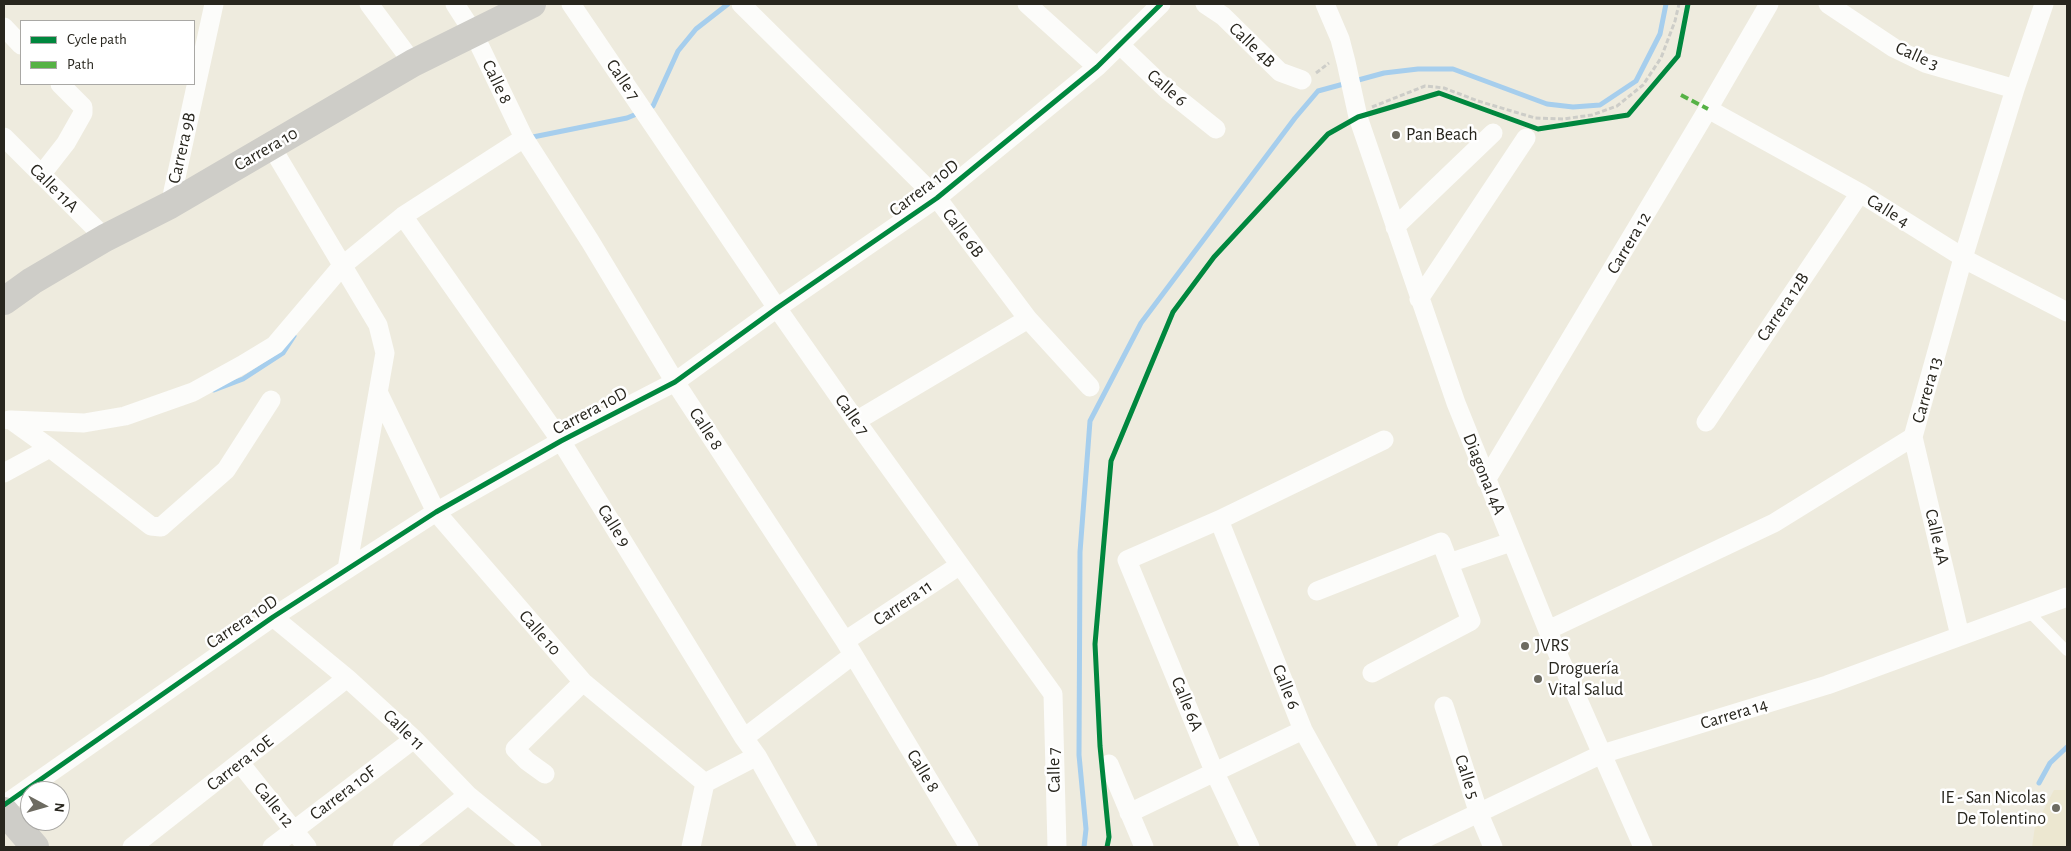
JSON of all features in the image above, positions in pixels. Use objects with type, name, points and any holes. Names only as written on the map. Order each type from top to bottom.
[{"type":"street","name":"Carrera 9B","points":[[170,205],[214,4]]},
{"type":"street","points":[[369,4],[413,64]]},
{"type":"street","name":"Calle 8","points":[[455,4],[473,32],[524,138],[590,241],[675,382],[849,648],[969,847]]},
{"type":"street","name":"Carrera 10","points":[[4,301],[32,281],[105,238],[170,205],[413,64],[473,32],[532,4]]},
{"type":"street","name":"Calle 7","points":[[572,4],[777,308],[1053,694],[1057,847]]},
{"type":"street","points":[[1027,4],[1097,68]]},
{"type":"street","name":"Carrera 10D","points":[[4,805],[273,617],[436,512],[561,441],[675,382],[777,308],[937,198],[1097,68],[1161,4]]},
{"type":"street","name":"Calle 4B","points":[[1206,4],[1223,16],[1280,72],[1302,80]]},
{"type":"street","points":[[1325,4],[1345,57]]},
{"type":"street","name":"Carrera 12","points":[[1486,480],[1769,4]]},
{"type":"street","name":"Calle 3","points":[[1828,4],[1894,48],[1925,63],[2016,89]]},
{"type":"street","name":"Carrera 13","points":[[1548,630],[1774,523],[1913,438],[1964,258],[2044,4]]},
{"type":"street","name":"Calle 6B","points":[[741,5],[937,198],[1028,319],[1090,387]]},
{"type":"street","points":[[4,27],[20,44]]},
{"type":"street","name":"Calle 6","points":[[1120,45],[1166,89],[1216,129]]},
{"type":"street","name":"Diagonal 4A","points":[[1345,57],[1357,115],[1456,403],[1510,542],[1642,847]]},
{"type":"street","points":[[41,175],[66,143],[84,113],[83,108],[61,85]]},
{"type":"street","name":"Calle 4","points":[[1708,109],[1860,193],[1964,258],[2067,312]]},
{"type":"street","points":[[1395,227],[1493,133]]},
{"type":"street","name":"Calle 11A","points":[[4,137],[105,238]]},
{"type":"street","points":[[7,421],[84,423],[108,420],[125,416],[193,392],[275,345],[342,266],[403,216],[524,138]]},
{"type":"street","points":[[1420,299],[1526,138]]},
{"type":"street","points":[[271,146],[378,325],[385,353],[347,569]]},
{"type":"street","name":"Carrera 12B","points":[[1706,422],[1860,193]]},
{"type":"street","name":"Calle 9","points":[[403,216],[561,441],[744,738],[757,756],[808,847]]},
{"type":"street","points":[[856,421],[1028,319]]},
{"type":"street","name":"Calle 10","points":[[379,394],[436,512],[583,682],[705,783]]},
{"type":"street","points":[[7,421],[50,448],[152,526],[161,527],[226,470],[271,400]]},
{"type":"street","name":"Calle 4A","points":[[1913,438],[1960,636]]},
{"type":"street","points":[[1219,520],[1384,440]]},
{"type":"street","points":[[4,473],[50,448]]},
{"type":"street","name":"Calle 6","points":[[1219,520],[1303,730],[1368,847]]},
{"type":"street","name":"Calle 6A","points":[[1219,520],[1127,560],[1214,771],[1250,847]]},
{"type":"street","points":[[1317,591],[1441,542],[1471,621],[1372,673]]},
{"type":"street","points":[[1448,563],[1510,542]]},
{"type":"street","name":"Carrera 11","points":[[744,738],[849,648],[960,565]]},
{"type":"street","name":"Carrera 14","points":[[1407,847],[1602,754],[1828,685],[2027,610],[2067,597]]},
{"type":"street","name":"Calle 11","points":[[273,617],[347,678],[414,739],[468,795],[532,847]]},
{"type":"street","name":"Carrera 10E","points":[[132,847],[347,678]]},
{"type":"street","points":[[545,774],[527,761],[515,749],[583,682]]},
{"type":"street","name":"Calle 5","points":[[1444,706],[1479,814],[1493,847]]},
{"type":"street","points":[[1129,813],[1303,730]]},
{"type":"street","name":"Carrera 10F","points":[[272,847],[414,739]]},
{"type":"street","points":[[691,847],[705,783],[757,756]]},
{"type":"street","name":"Calle 12","points":[[240,763],[307,847]]},
{"type":"street","points":[[1109,764],[1144,847]]},
{"type":"street","points":[[402,847],[468,795]]},
{"type":"street","points":[[4,811],[36,847]]},
{"type":"lane","points":[[2027,610],[2067,651]]},
{"type":"path","points":[[1357,115],[1425,86],[1444,88],[1478,101],[1535,118],[1563,119],[1592,115],[1617,106],[1643,85],[1661,58],[1675,21],[1679,4]]},
{"type":"path","points":[[1302,80],[1345,57]]},
{"type":"path","points":[[1440,93],[1493,113]]},
{"type":"path","points":[[1357,115],[1385,109]]},
{"type":"path","points":[[1565,125],[1601,120]]},
{"type":"shaded area","name":"IE - San Nicolas De Tolentino","points":[[2067,763],[2067,847],[2032,847],[2035,826],[2054,790],[2065,790]]},
{"type":"waterway","points":[[647,109],[653,106],[678,51],[696,29],[728,4]]},
{"type":"waterway","points":[[1084,847],[1086,829],[1079,755],[1080,552],[1090,421],[1141,323],[1295,118],[1318,91],[1384,73],[1418,69],[1453,69],[1547,104],[1573,107],[1600,105],[1636,81],[1660,34],[1666,4]]},
{"type":"waterway","points":[[528,138],[627,118],[639,113]]},
{"type":"waterway","points":[[214,390],[243,379],[283,353],[294,336]]},
{"type":"waterway","points":[[2039,783],[2050,763],[2067,747]]},
{"type":"marked path","points":[[1681,95],[1708,109]]},
{"type":"cycle path","points":[[4,805],[273,617],[436,512],[561,441],[675,382],[777,308],[937,198],[1097,67],[1161,4]]},
{"type":"cycle path","points":[[1107,847],[1109,837],[1100,746],[1095,644],[1111,461],[1173,312],[1214,257],[1328,134],[1358,117],[1439,93],[1538,129],[1628,115],[1678,56],[1688,4]]},
{"type":"place","name":"Pan Beach","points":[[1396,135]]},
{"type":"place","name":"JVRS","points":[[1525,646]]},
{"type":"place","name":"Droguería Vital Salud","points":[[1538,679]]},
{"type":"place","name":"IE - San Nicolas De Tolentino","points":[[2056,808]]}]
